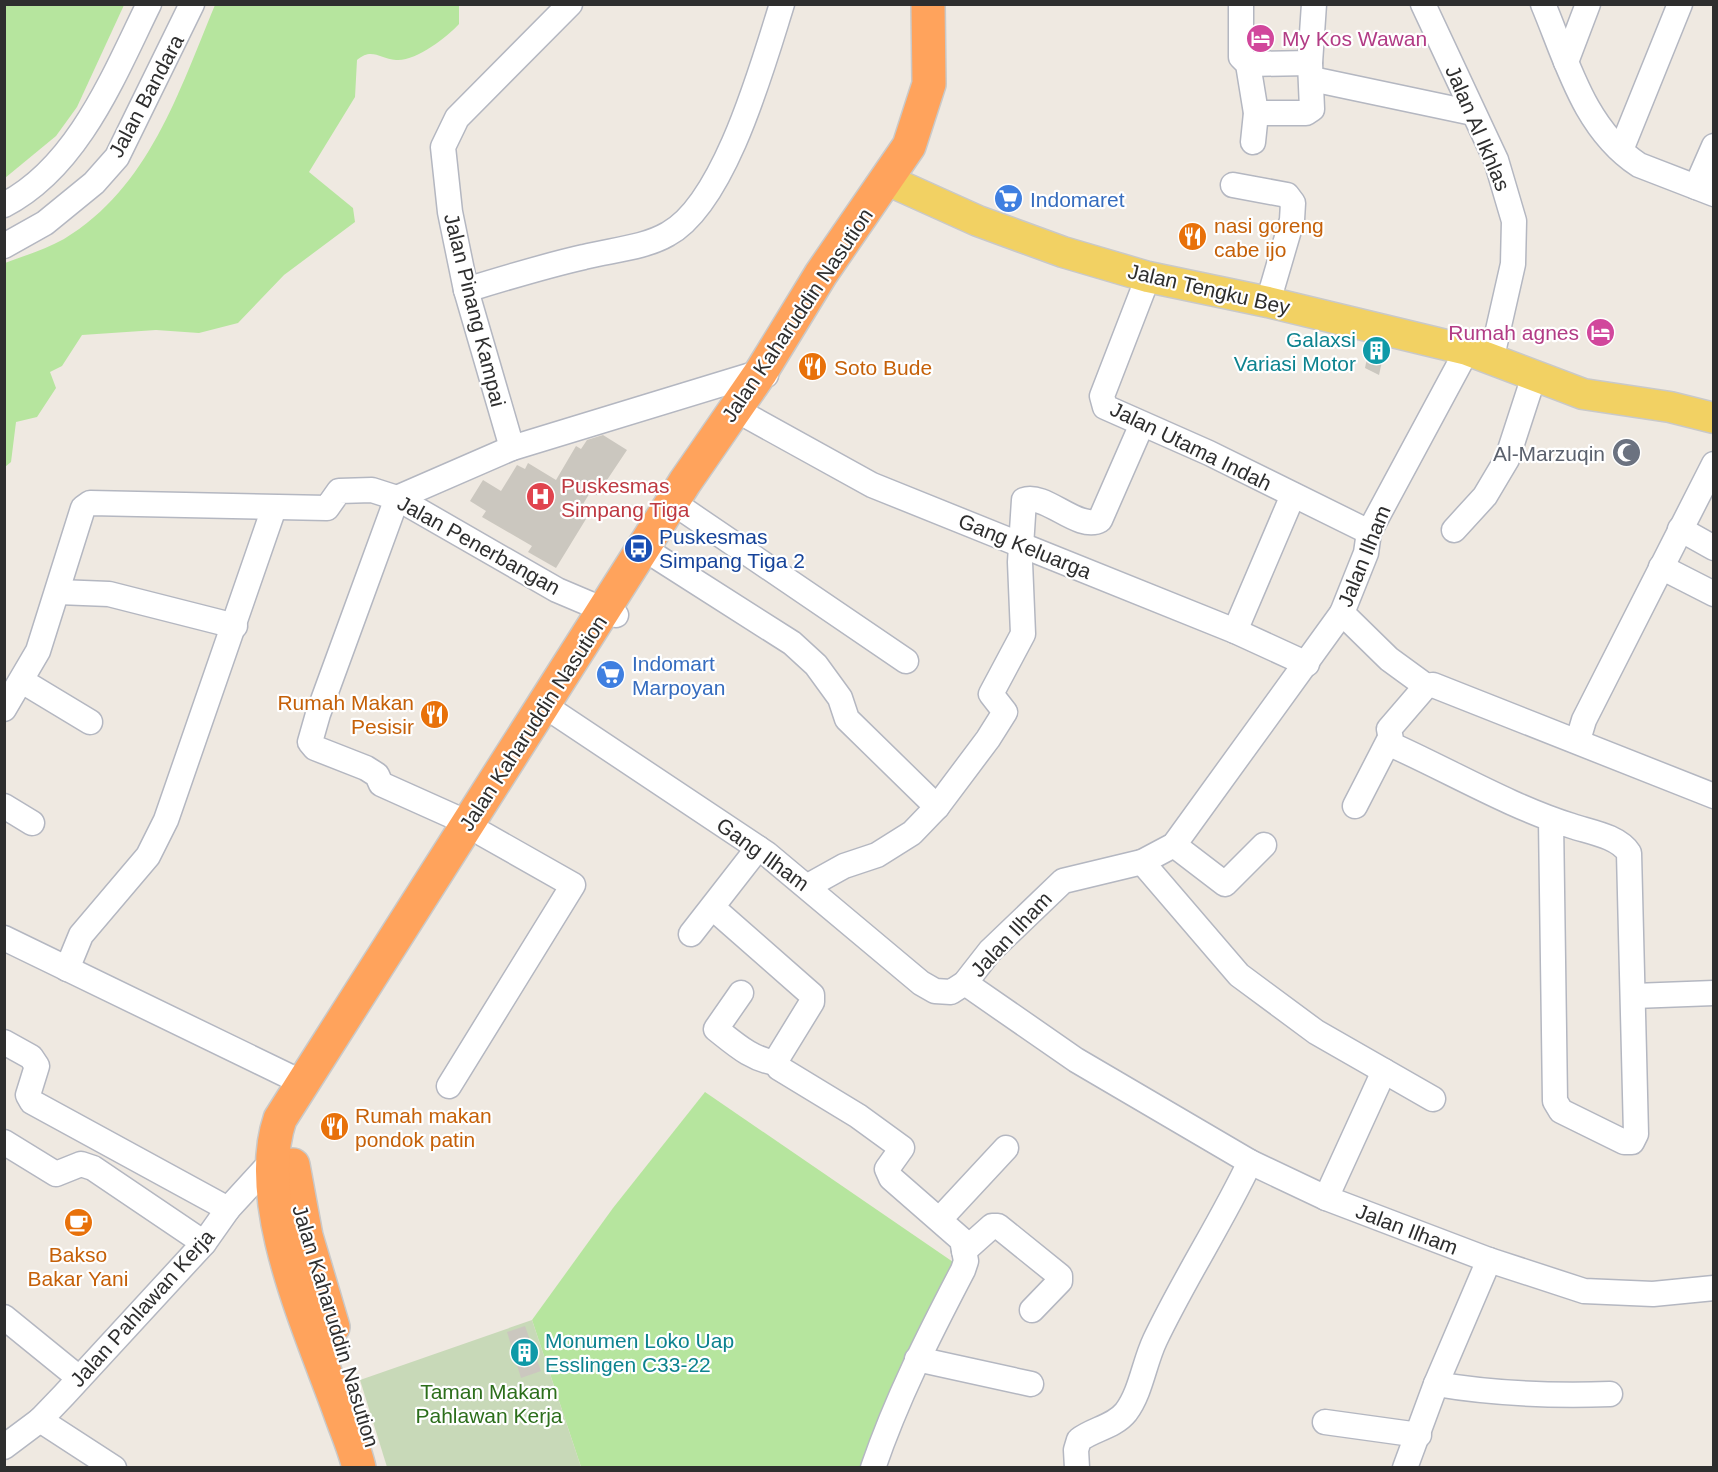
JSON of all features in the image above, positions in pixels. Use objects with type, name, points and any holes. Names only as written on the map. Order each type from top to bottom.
[{"type":"highway","name":"Jalan Kaharuddin Nasution","points":[[359,1467],[294,1284],[282,1242],[283,1160],[295,1142],[321,1088],[391,982],[476,828],[506,799],[685,482],[767,375],[895,185],[928,84],[928,4]]},
{"type":"highway","name":"Jalan Kaharuddin Nasution","points":[[895,185],[922,162],[941,103],[946,56],[945,4]]},
{"type":"highway","name":"Jalan Kaharuddin Nasution","points":[[379,1467],[317,1276],[293,1175],[283,1160],[274,1137],[280,1119],[476,828],[611,613],[657,557],[687,512],[749,417],[767,375]]},
{"type":"main road","name":"Jalan Tengku Bey","points":[[895,185],[1063,252],[1148,277],[1268,302],[1479,355],[1583,393],[1670,406],[1713,418]]},
{"type":"street","name":"Jalan Bandara","points":[[4,205],[21,196],[71,148],[102,100],[149,4]]},
{"type":"street","name":"Jalan Bandara","points":[[4,246],[45,223],[94,183],[117,157],[192,4]]},
{"type":"street","name":"Jalan Pinang Kampai","points":[[512,448],[466,290],[445,172],[443,147],[448,131],[457,118],[570,4]]},
{"type":"street","points":[[466,290],[547,266],[655,240],[678,227],[704,196],[722,167],[740,129],[754,96],[782,4]]},
{"type":"street","points":[[1241,4],[1241,57],[1248,64],[1256,113],[1253,142]]},
{"type":"street","points":[[1256,113],[1306,112],[1313,107],[1311,71],[1314,4]]},
{"type":"street","name":"Jalan Al Ikhlas","points":[[1423,4],[1503,178],[1516,237],[1513,264],[1479,355]]},
{"type":"street","points":[[1543,4],[1588,111],[1622,150],[1639,165],[1705,190],[1713,146]]},
{"type":"street","points":[[1566,62],[1588,4]]},
{"type":"street","points":[[1622,150],[1680,4]]},
{"type":"street","points":[[1248,64],[1311,71],[1473,113]]},
{"type":"street","points":[[1233,185],[1287,195],[1293,203],[1292,220],[1268,302]]},
{"type":"street","name":"Jalan Utama Indah","points":[[1148,277],[1102,396],[1105,406],[1369,532]]},
{"type":"street","name":"Jalan Ilham","points":[[1479,355],[1369,532],[1366,553],[1342,613],[1328,629],[1307,664],[1174,845],[1142,861],[1063,881],[990,951],[965,983],[1076,1060],[1250,1162],[1326,1198],[1489,1260],[1584,1291],[1653,1294],[1713,1288]]},
{"type":"street","points":[[448,1086],[573,885],[476,828],[381,784],[377,775],[366,768],[312,746],[310,742],[318,714],[397,498],[512,448],[767,375]]},
{"type":"street","points":[[1454,530],[1485,496],[1507,459],[1534,376]]},
{"type":"street","name":"Gang Keluarga","points":[[749,417],[872,485],[1236,631],[1307,664]]},
{"type":"street","points":[[808,886],[844,866],[877,855],[912,833],[937,807],[988,739],[1005,712],[991,694],[1020,644],[1023,634],[1020,543],[1022,503],[1025,498],[1036,500],[1084,521],[1096,523],[1100,520],[1142,424]]},
{"type":"street","points":[[1578,740],[1584,720],[1713,464]]},
{"type":"street","name":"Jalan Penerbangan","points":[[274,508],[327,508],[339,491],[372,490],[397,498],[557,590],[611,613]]},
{"type":"street","points":[[1236,631],[1293,495]]},
{"type":"street","points":[[4,709],[38,651],[86,504],[100,502],[274,508],[166,820],[148,856],[81,935],[67,969]]},
{"type":"street","points":[[687,512],[906,661]]},
{"type":"street","points":[[1680,529],[1713,548]]},
{"type":"street","points":[[657,557],[792,643],[822,673],[840,698],[847,719],[937,807]]},
{"type":"street","points":[[1661,567],[1713,594]]},
{"type":"street","points":[[58,592],[110,594],[235,626]]},
{"type":"street","points":[[1342,613],[1389,658],[1426,686]]},
{"type":"street","points":[[22,681],[90,722]]},
{"type":"street","points":[[1355,806],[1389,740],[1389,729],[1426,686],[1433,685],[1578,740],[1711,786]]},
{"type":"street","name":"Gang Ilham","points":[[554,712],[758,848],[808,886],[921,983],[942,993],[951,992],[965,983]]},
{"type":"street","points":[[1389,740],[1392,745],[1551,820],[1605,837],[1629,853],[1636,1134],[1632,1142],[1624,1142],[1562,1111],[1555,1101],[1551,820]]},
{"type":"street","points":[[4,806],[32,823]]},
{"type":"street","points":[[1174,845],[1225,884],[1264,845]]},
{"type":"street","points":[[691,934],[758,848]]},
{"type":"street","points":[[1142,861],[1239,975],[1316,1032],[1433,1099]]},
{"type":"street","points":[[713,908],[812,995],[812,1002],[777,1059],[778,1068],[858,1116],[902,1148],[887,1169],[891,1178],[962,1240],[963,1270],[917,1359],[890,1420],[873,1467]]},
{"type":"street","points":[[4,938],[303,1083]]},
{"type":"street","points":[[741,993],[716,1029],[747,1053],[777,1063]]},
{"type":"street","points":[[1634,996],[1713,993]]},
{"type":"street","points":[[4,1042],[31,1057],[38,1066],[28,1095],[32,1102],[228,1209]]},
{"type":"street","points":[[1326,1198],[1384,1071]]},
{"type":"street","points":[[4,1142],[56,1174],[74,1166],[87,1165],[204,1242]]},
{"type":"street","points":[[940,1219],[1006,1148]]},
{"type":"street","name":"Jalan Pahlawan Kerja","points":[[4,1447],[40,1420],[204,1242],[228,1209],[283,1160]]},
{"type":"street","points":[[1077,1467],[1076,1450],[1079,1440],[1118,1420],[1133,1400],[1154,1342],[1250,1162]]},
{"type":"street","points":[[964,1251],[992,1226],[998,1226],[1052,1269],[1060,1276],[1060,1281],[1032,1310]]},
{"type":"street","points":[[1405,1467],[1419,1435],[1436,1384],[1489,1260]]},
{"type":"street","points":[[4,1317],[79,1378]]},
{"type":"street","points":[[917,1359],[1031,1384]]},
{"type":"street","points":[[1436,1384],[1485,1393],[1559,1396],[1610,1394]]},
{"type":"street","points":[[40,1420],[114,1467]]},
{"type":"street","points":[[1325,1422],[1419,1435]]},
{"type":"green space","points":[[5,4],[124,5],[77,107],[56,136],[5,178]]},
{"type":"green space","points":[[215,5],[459,5],[459,24],[439,42],[404,60],[367,54],[357,60],[355,97],[309,172],[353,208],[355,222],[284,275],[238,323],[199,333],[156,330],[82,335],[62,366],[50,372],[56,388],[37,417],[16,422],[11,462],[5,467],[5,263],[64,239],[93,218],[118,193],[140,165],[158,135],[174,103]]},
{"type":"green space","points":[[705,1092],[956,1264],[868,1467],[581,1467],[532,1320],[613,1208]]},
{"type":"green space","name":"Taman Makam Pahlawan Kerja","points":[[532,1320],[581,1467],[387,1467],[360,1380]]},
{"type":"building","name":"Galaxsi Variasi Motor","points":[[1370,344],[1385,348],[1379,375],[1365,368]]},
{"type":"building","points":[[603,435],[627,450],[597,495],[591,491],[577,514],[586,519],[556,568],[528,552],[532,546],[482,517],[486,511],[470,501],[483,480],[501,491],[517,465],[525,469],[528,463],[556,480],[576,446],[581,449],[587,440]]},
{"type":"building","name":"Monumen Loko Uap Esslingen C33-22","points":[[525,1326],[541,1371],[521,1378],[507,1332]]},
{"type":"place","name":"My Kos Wawan","points":[[1261,38]]},
{"type":"place","name":"Indomaret","points":[[1009,199]]},
{"type":"place","name":"nasi goreng cabe ijo","points":[[1193,237]]},
{"type":"place","name":"Rumah agnes","points":[[1600,332]]},
{"type":"place","name":"Galaxsi Variasi Motor","points":[[1377,351]]},
{"type":"place","name":"Soto Bude","points":[[813,367]]},
{"type":"place","name":"Al-Marzuqin","points":[[1626,453]]},
{"type":"place","name":"Puskesmas Simpang Tiga","points":[[540,497]]},
{"type":"place","name":"Puskesmas Simpang Tiga 2","points":[[638,548]]},
{"type":"place","name":"Indomart Marpoyan","points":[[611,675]]},
{"type":"place","name":"Rumah Makan Pesisir","points":[[435,714]]},
{"type":"place","name":"Rumah makan pondok patin","points":[[334,1127]]},
{"type":"place","name":"Bakso Bakar Yani","points":[[78,1223]]},
{"type":"place","name":"Monumen Loko Uap Esslingen C33-22","points":[[524,1352]]}]
